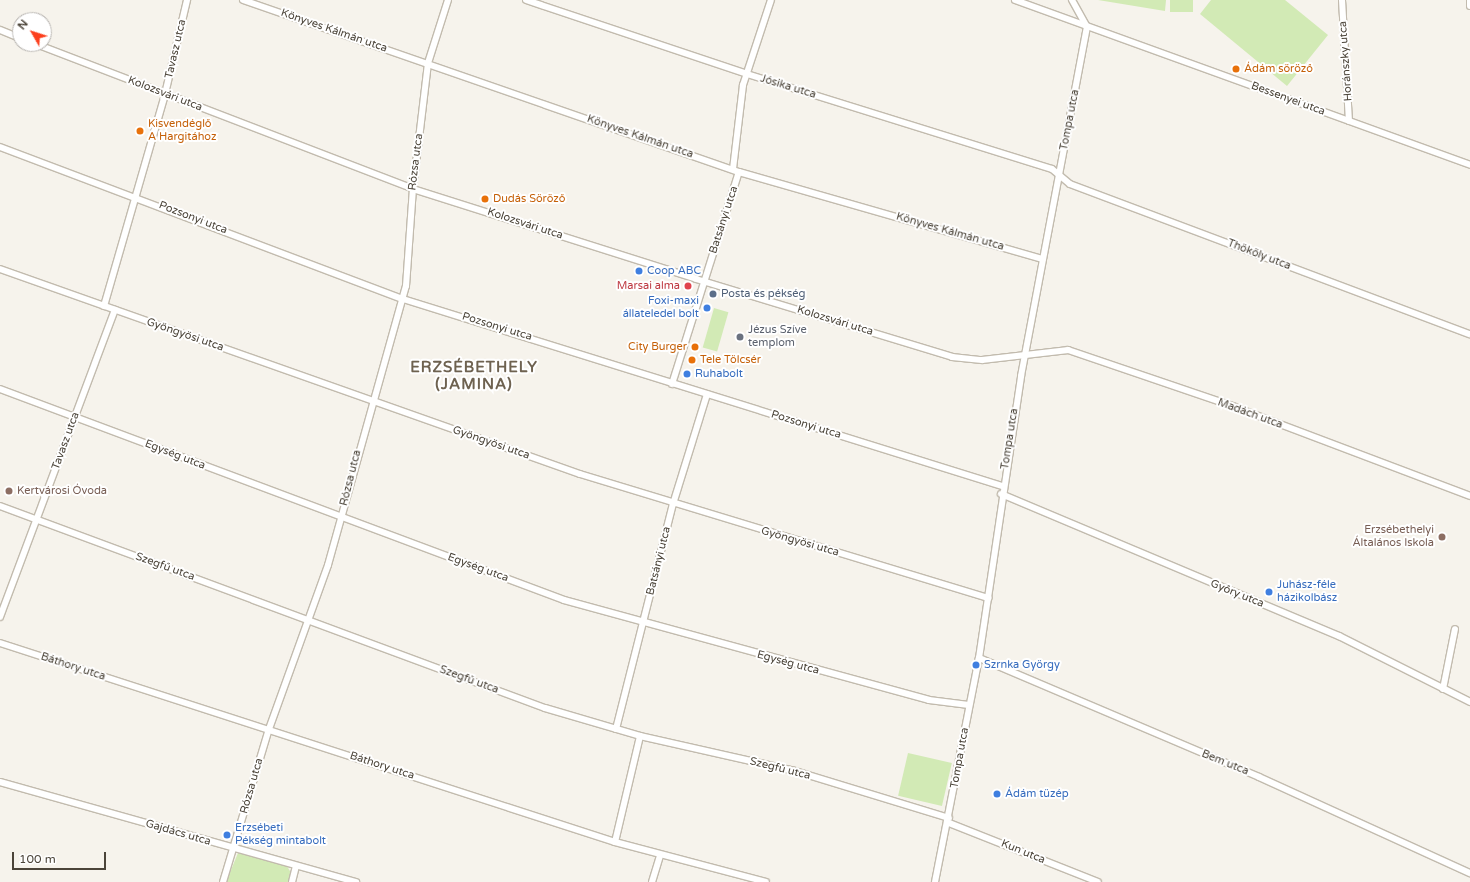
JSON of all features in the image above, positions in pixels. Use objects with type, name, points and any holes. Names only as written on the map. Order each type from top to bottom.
[{"type":"street","name":"Tavasz utca","points":[[104,306],[165,94],[187,0]]},
{"type":"street","name":"Könyves Kálmán utca","points":[[243,0],[736,170],[1043,259]]},
{"type":"street","name":"Rózsa utca","points":[[223,882],[269,729],[342,518],[371,401],[403,299],[412,189],[428,63],[448,0]]},
{"type":"street","name":"Jósika utca","points":[[526,0],[747,74],[1052,169]]},
{"type":"street","name":"Batsányi utca","points":[[672,384],[736,170],[747,74],[771,0]]},
{"type":"street","name":"Bessenyei utca","points":[[1015,0],[1470,165]]},
{"type":"street","points":[[1072,0],[1087,27]]},
{"type":"street","name":"Horánszky utca","points":[[1342,0],[1349,121]]},
{"type":"street","points":[[1470,0],[1470,6]]},
{"type":"street","name":"Tompa utca","points":[[935,882],[949,820],[969,705],[979,658],[1002,486],[1087,27]]},
{"type":"street","points":[[0,30],[12,35]]},
{"type":"street","name":"Kolozsvári utca","points":[[52,50],[412,189],[704,281],[952,357],[982,360],[1027,352]]},
{"type":"street","name":"Pozsonyi utca","points":[[0,147],[135,196],[403,299],[1002,486]]},
{"type":"street","name":"Thököly utca","points":[[1052,169],[1070,184],[1470,334]]},
{"type":"street","name":"Gyöngyösi utca","points":[[0,269],[371,401],[673,504],[988,598]]},
{"type":"street","name":"Tavasz utca","points":[[0,617],[115,310]]},
{"type":"street","name":"Madách utca","points":[[1027,352],[1068,350],[1234,407],[1470,496]]},
{"type":"street","name":"Egység utca","points":[[0,389],[564,600],[644,625],[929,700],[969,705]]},
{"type":"street","name":"Batsányi utca","points":[[616,729],[644,625],[673,504],[707,394]]},
{"type":"street","name":"Győry utca","points":[[1001,494],[1339,636],[1470,702]]},
{"type":"street","name":"Szegfű utca","points":[[0,506],[545,708],[640,736],[795,771],[949,820]]},
{"type":"street","points":[[1443,689],[1456,629]]},
{"type":"street","name":"Báthory utca","points":[[0,643],[615,842],[766,882]]},
{"type":"street","name":"Bem utca","points":[[979,658],[1259,777],[1470,873]]},
{"type":"street","points":[[615,842],[640,736]]},
{"type":"street","name":"Gajdács utca","points":[[0,782],[234,849],[356,882]]},
{"type":"street","name":"Kun utca","points":[[949,820],[1098,882]]},
{"type":"street","points":[[652,882],[660,855]]},
{"type":"street","points":[[292,882],[296,866]]},
{"type":"green space","points":[[1098,0],[1166,0],[1165,11]]},
{"type":"green space","points":[[1170,0],[1193,0],[1193,12],[1170,12]]},
{"type":"green space","points":[[1211,0],[1285,0],[1328,35],[1287,86],[1200,14]]},
{"type":"green space","points":[[714,308],[728,312],[717,352],[703,347]]},
{"type":"green space","points":[[908,753],[952,763],[942,806],[898,796]]},
{"type":"green space","points":[[238,853],[287,866],[291,873],[288,882],[226,882]]},
{"type":"place","name":"Ádám söröző","points":[[1236,69]]},
{"type":"place","name":"Kisvendéglő A Hargitához","points":[[140,131]]},
{"type":"place","name":"Dudás Söröző","points":[[485,199]]},
{"type":"place","name":"Coop ABC","points":[[639,271]]},
{"type":"place","name":"Marsai alma","points":[[688,286]]},
{"type":"place","name":"Posta és pékség","points":[[713,294]]},
{"type":"place","name":"Foxi-maxi állateledel bolt","points":[[707,308]]},
{"type":"place","name":"Jézus Szíve templom","points":[[740,337]]},
{"type":"place","name":"City Burger","points":[[695,347]]},
{"type":"place","name":"Tele Tölcsér","points":[[692,360]]},
{"type":"place","name":"Ruhabolt","points":[[687,374]]},
{"type":"place","name":"Kertvárosi Óvoda","points":[[9,491]]},
{"type":"place","name":"Erzsébethelyi Általános Iskola","points":[[1442,537]]},
{"type":"place","name":"Juhász-féle házikolbász","points":[[1269,592]]},
{"type":"place","name":"Szrnka György","points":[[976,665]]},
{"type":"place","name":"Ádám tüzép","points":[[997,794]]},
{"type":"place","name":"Erzsébeti Pékség mintabolt","points":[[227,835]]},
{"type":"district","name":"ERZSÉBETHELY (JAMINA)","points":[[474,376]]}]
